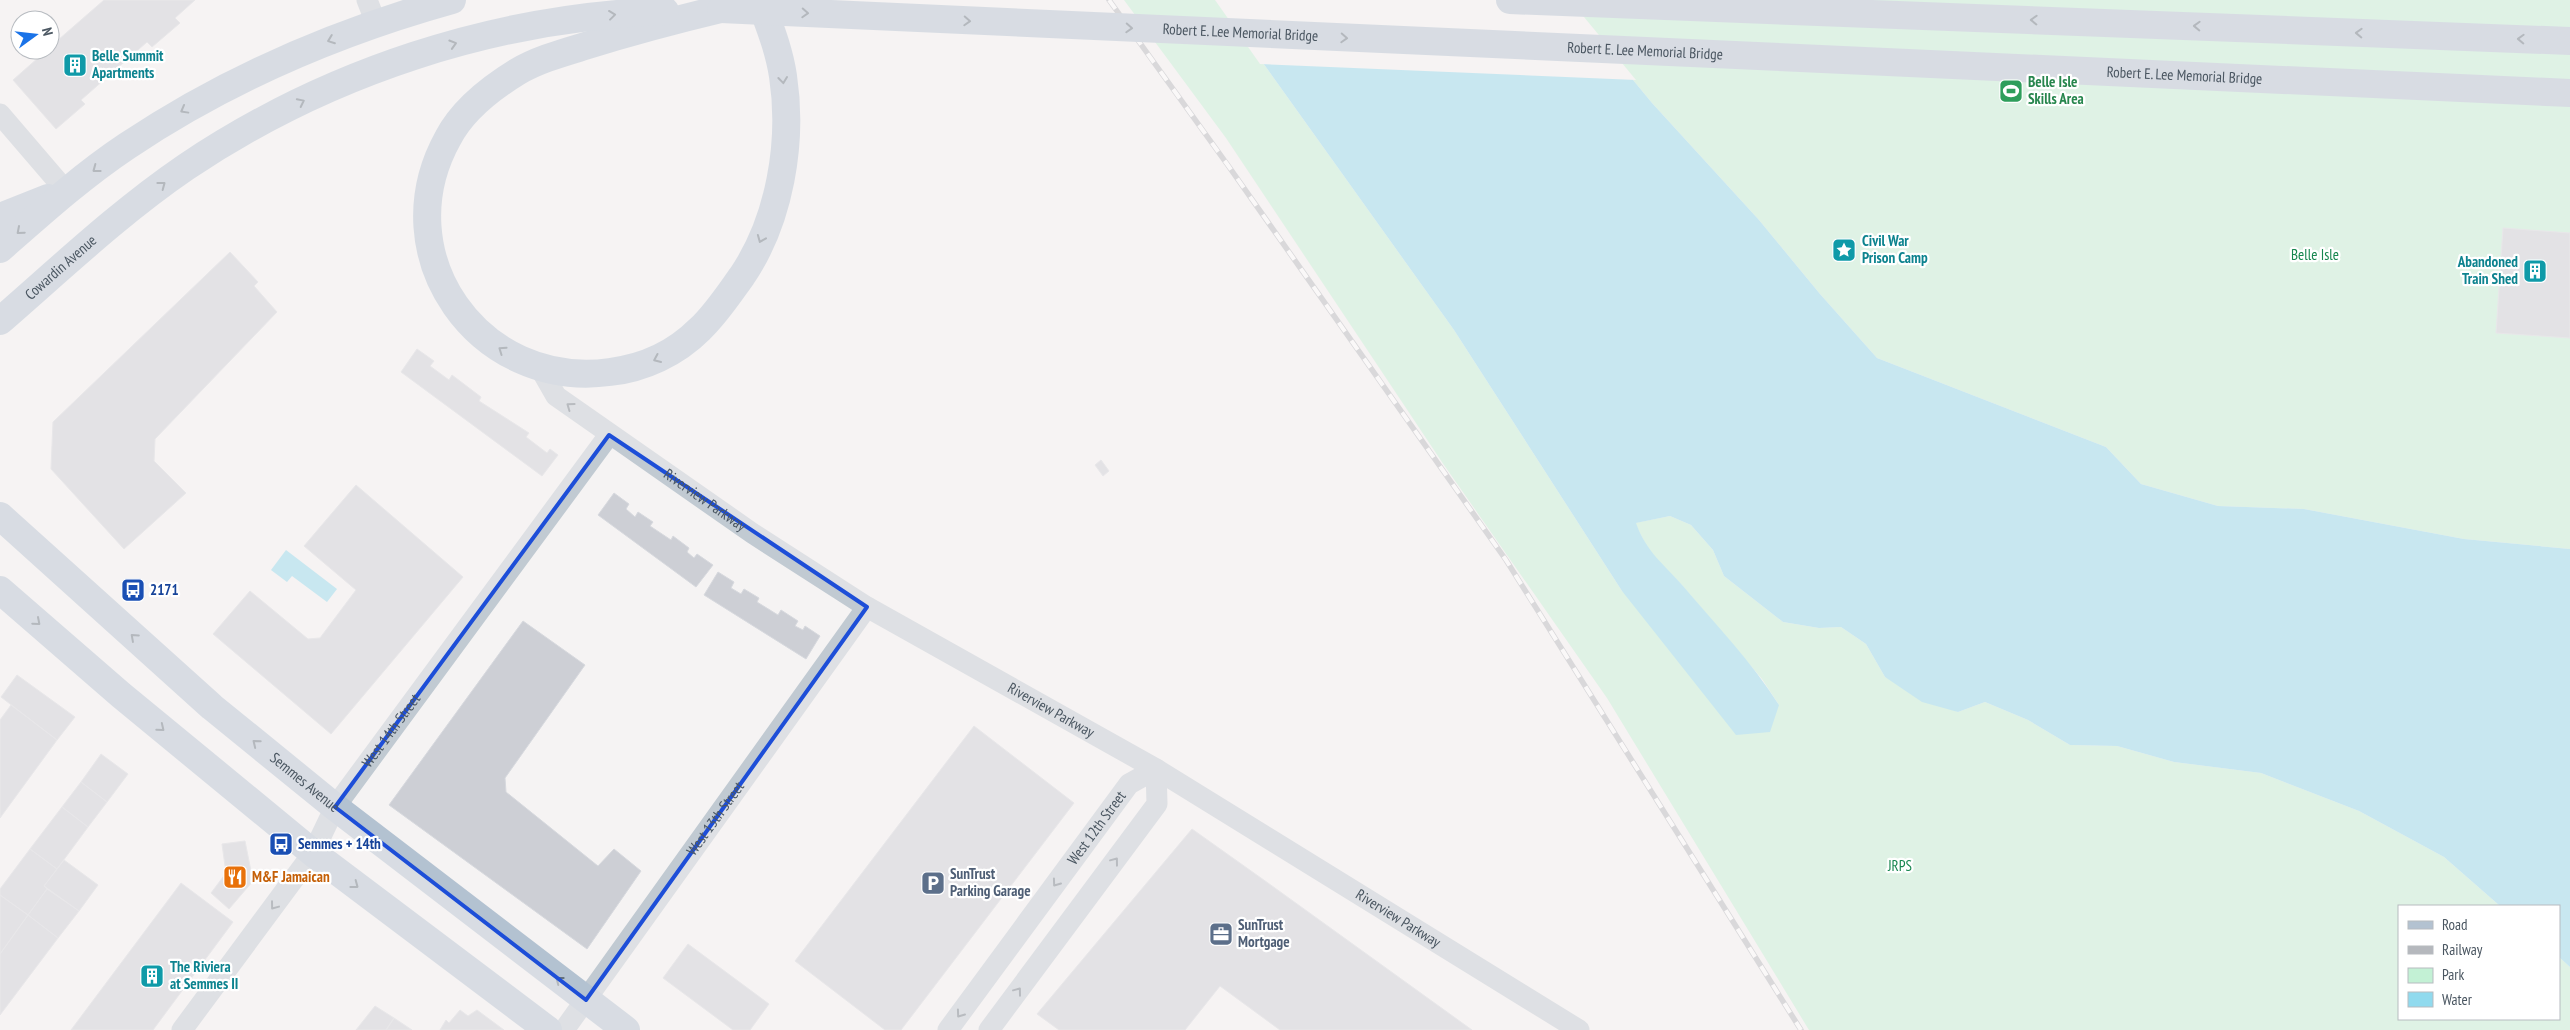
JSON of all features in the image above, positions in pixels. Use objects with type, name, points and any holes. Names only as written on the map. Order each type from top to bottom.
[{"type":"main road","points":[[0,249],[66,191],[126,146],[181,112],[252,74],[326,41],[372,11],[452,0]]},
{"type":"main road","points":[[721,9],[634,31],[532,64],[514,73],[476,103],[448,136],[432,180],[428,206],[427,230],[432,254],[441,281],[468,322],[481,335],[516,359],[540,368],[567,374],[596,374],[626,370],[666,355],[701,329],[746,269],[758,248],[775,200],[781,175],[786,128],[783,74],[776,43],[760,0]]},
{"type":"main road","points":[[1510,0],[2570,41]]},
{"type":"main road","name":"Robert E. Lee Memorial Bridge","points":[[721,9],[2570,93]]},
{"type":"main road","name":"Cowardin Avenue","points":[[0,321],[123,214],[186,167],[255,124],[326,90],[400,60],[477,37],[552,22],[630,12],[721,9]]},
{"type":"main road","points":[[0,217],[66,191]]},
{"type":"main road","name":"Semmes Avenue","points":[[0,516],[212,707],[335,807],[626,1030]]},
{"type":"main road","points":[[0,590],[118,693],[313,853],[548,1030]]},
{"type":"street","points":[[0,114],[66,191]]},
{"type":"street","name":"Riverview Parkway","points":[[540,368],[556,396],[752,532],[867,607],[1156,769],[1579,1030]]},
{"type":"street","name":"West 14th Street","points":[[182,1030],[313,853],[335,807],[609,434]]},
{"type":"street","name":"West 13th Street","points":[[564,1030],[867,607]]},
{"type":"street","points":[[989,1030],[1157,804],[1156,769]]},
{"type":"street","name":"West 12th Street","points":[[948,1030],[1130,784],[1156,769]]},
{"type":"highlighted area","points":[[609,435],[867,607],[586,1000],[335,807]]},
{"type":"green space","name":"JRPS","points":[[1124,0],[1218,0],[1454,330],[1622,591],[1779,705],[1762,679],[1681,584],[1650,553],[1635,523],[1670,516],[1691,525],[1713,550],[1724,576],[1783,622],[1819,628],[1841,627],[1866,644],[1885,677],[1958,712],[1985,702],[2028,720],[2070,745],[2117,746],[2174,762],[2261,773],[2359,811],[2444,857],[2499,905],[2398,905],[2398,1020],[2560,1020],[2560,958],[2570,967],[2570,1030],[1809,1030],[1607,698],[1444,465],[1226,138]]},
{"type":"green space","name":"Belle Isle","points":[[1567,0],[2570,0],[2570,549],[2464,539],[2304,509],[2218,506],[2141,484],[2106,447],[1877,358],[1820,294],[1759,220],[1652,103]]},
{"type":"water","points":[[1218,0],[1567,0],[1652,103],[1759,220],[1820,294],[1877,358],[2106,447],[2141,484],[2218,506],[2304,509],[2464,539],[2570,549],[2570,967],[2560,958],[2560,905],[2499,905],[2444,857],[2359,811],[2261,773],[2174,762],[2117,746],[2070,745],[2028,720],[1985,702],[1958,712],[1922,702],[1885,677],[1866,644],[1841,627],[1819,628],[1783,622],[1724,576],[1713,550],[1691,525],[1670,516],[1636,523],[1650,550],[1733,644],[1779,705],[1770,732],[1736,735],[1622,591],[1454,330]]},
{"type":"water","points":[[286,550],[337,589],[327,602],[292,576],[287,582],[271,570]]},
{"type":"pier","points":[[1215,0],[1570,0],[1636,80],[1260,64]]},
{"type":"building","name":"Belle Summit Apartments","points":[[104,0],[195,0],[175,18],[180,23],[152,47],[147,42],[81,100],[85,104],[56,129],[13,80],[36,60],[60,60],[60,38]]},
{"type":"building","name":"Abandoned Train Shed","points":[[2503,228],[2570,233],[2570,338],[2496,333]]},
{"type":"building","points":[[230,252],[258,282],[254,286],[277,312],[155,439],[154,461],[186,493],[124,549],[51,469],[53,422]]},
{"type":"building","points":[[417,349],[434,361],[430,366],[449,380],[452,375],[481,397],[479,401],[529,433],[526,437],[547,453],[550,449],[558,455],[542,476],[401,372]]},
{"type":"building","points":[[1101,460],[1109,471],[1103,476],[1095,465]]},
{"type":"building","points":[[356,485],[463,577],[331,734],[213,634],[250,591],[308,639],[320,638],[356,590],[304,546]]},
{"type":"building","points":[[614,493],[629,504],[626,509],[635,517],[638,512],[653,522],[650,526],[671,540],[673,536],[689,548],[687,552],[694,558],[697,554],[713,565],[696,587],[598,515]]},
{"type":"building","points":[[718,572],[734,582],[731,588],[741,594],[744,589],[759,598],[757,602],[778,615],[781,610],[798,621],[795,626],[803,630],[805,626],[820,636],[806,659],[704,595]]},
{"type":"building","points":[[523,621],[585,665],[505,778],[506,792],[598,866],[614,849],[641,871],[587,949],[389,805]]},
{"type":"building","points":[[17,675],[75,717],[57,740],[1,697]]},
{"type":"building","points":[[11,705],[57,740],[0,818],[0,720]]},
{"type":"building","name":"SunTrust Parking Garage","points":[[974,726],[1074,803],[901,1030],[885,1030],[795,961]]},
{"type":"building","points":[[101,754],[128,774],[107,802],[81,782]]},
{"type":"building","points":[[81,782],[107,802],[88,827],[62,807]]},
{"type":"building","points":[[62,807],[88,827],[57,869],[30,849]]},
{"type":"building","name":"SunTrust Mortgage","points":[[1192,829],[1472,1030],[1280,1030],[1220,986],[1185,1030],[1059,1030],[1037,1014]]},
{"type":"building","points":[[245,841],[253,881],[229,909],[211,893],[226,873],[222,844]]},
{"type":"building","points":[[30,849],[57,869],[44,886],[47,889],[28,915],[0,895],[0,889]]},
{"type":"building","points":[[64,860],[98,885],[79,911],[44,886]]},
{"type":"building","name":"The Riviera at Semmes II","points":[[181,883],[233,922],[153,1030],[71,1030]]},
{"type":"building","points":[[47,889],[79,911],[58,938],[28,915]]},
{"type":"building","points":[[0,895],[28,915],[0,954]]},
{"type":"building","points":[[28,915],[58,938],[0,1015],[0,954]]},
{"type":"building","points":[[688,944],[769,1004],[750,1030],[733,1030],[663,978]]},
{"type":"building","points":[[375,1006],[394,1018],[386,1030],[356,1030]]},
{"type":"building","points":[[460,1010],[468,1016],[477,1010],[504,1030],[440,1030],[446,1020],[449,1023]]},
{"type":"building","points":[[394,1018],[412,1030],[386,1030]]},
{"type":"railway","points":[[1109,0],[1506,560],[1801,1030]]},
{"type":"place","name":"Belle Summit Apartments","points":[[75,65]]},
{"type":"place","name":"Belle Isle Skills Area","points":[[2011,91]]},
{"type":"place","name":"Civil War Prison Camp","points":[[1844,250]]},
{"type":"place","name":"Abandoned Train Shed","points":[[2535,271]]},
{"type":"place","name":"2171","points":[[133,590]]},
{"type":"place","name":"Semmes + 14th","points":[[281,844]]},
{"type":"place","name":"M&F Jamaican","points":[[235,877]]},
{"type":"place","name":"SunTrust Parking Garage","points":[[933,883]]},
{"type":"place","name":"SunTrust Mortgage","points":[[1221,934]]},
{"type":"place","name":"The Riviera at Semmes II","points":[[152,976]]}]
